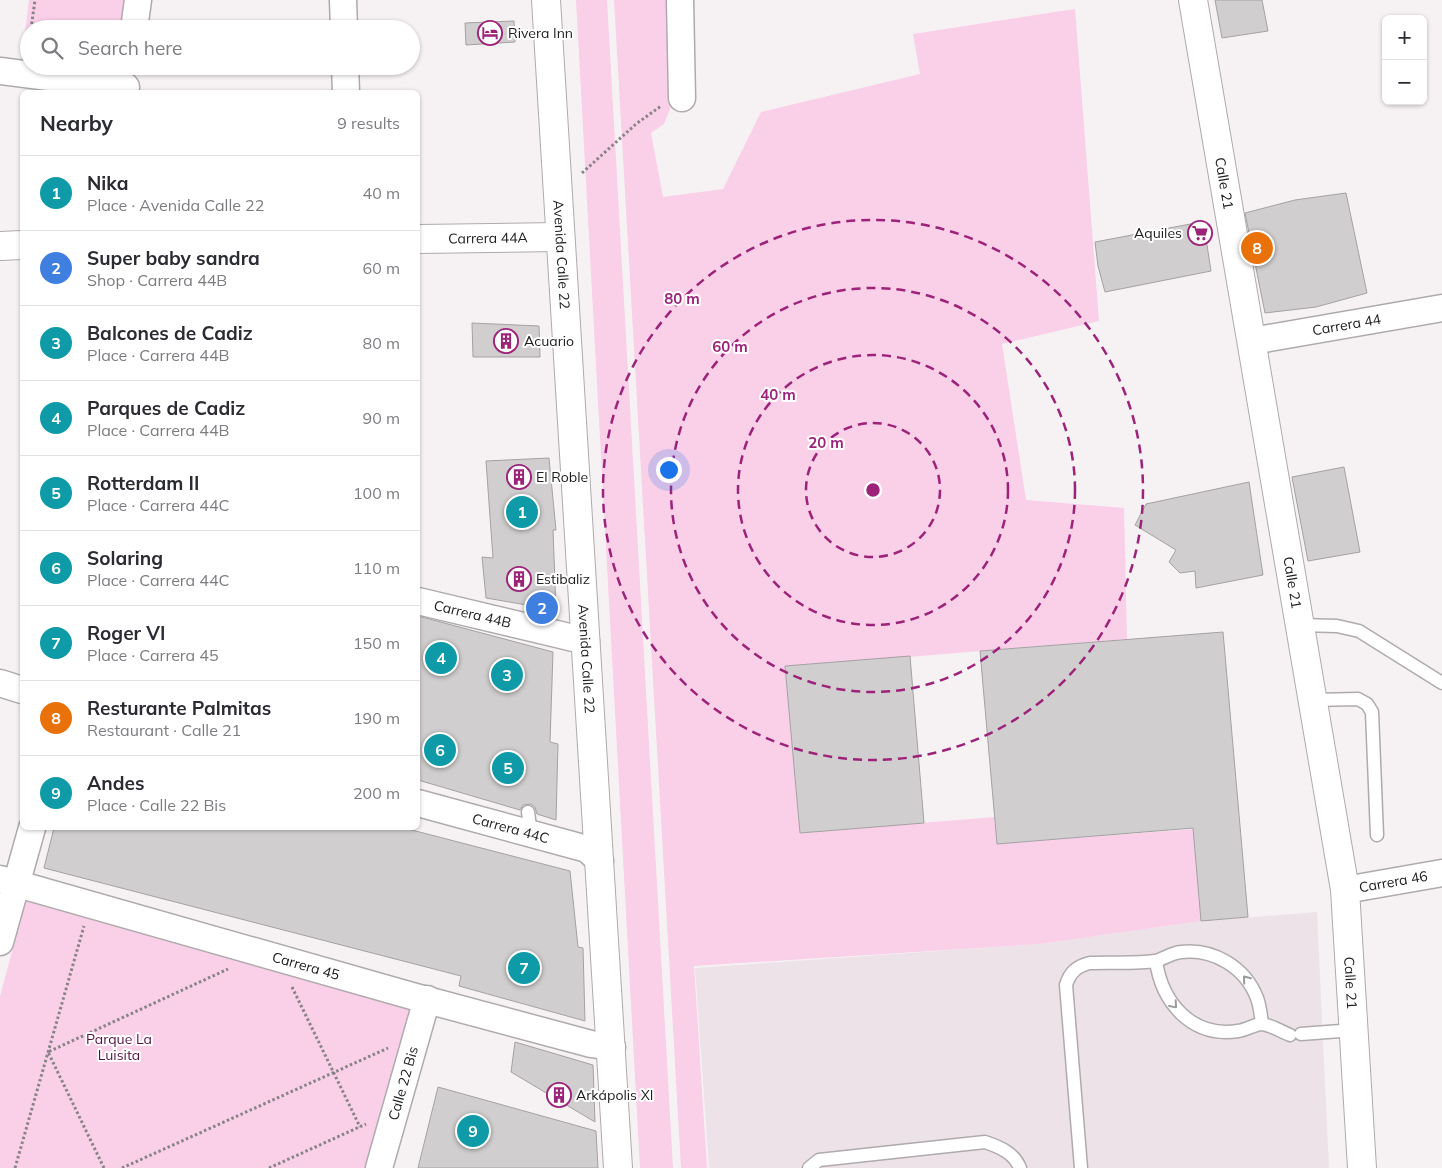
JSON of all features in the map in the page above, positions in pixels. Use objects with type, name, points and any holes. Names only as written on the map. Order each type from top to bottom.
[{"type":"street","points":[[135,20],[138,0]]},
{"type":"street","points":[[343,0],[344,20]]},
{"type":"street","name":"Avenida Calle 22","points":[[546,0],[618,1168]]},
{"type":"street","points":[[680,0],[682,98]]},
{"type":"street","name":"Calle 21","points":[[1194,0],[1345,890],[1362,1168]]},
{"type":"street","points":[[0,70],[20,72]]},
{"type":"street","points":[[53,75],[127,82]]},
{"type":"street","points":[[345,75],[346,90]]},
{"type":"street","name":"Carrera 44A","points":[[420,239],[560,237]]},
{"type":"street","points":[[0,246],[20,245]]},
{"type":"street","name":"Carrera 44","points":[[1252,342],[1442,308]]},
{"type":"street","name":"Carrera 44B","points":[[420,601],[586,641]]},
{"type":"street","points":[[0,684],[20,689]]},
{"type":"street","name":"Carrera 44C","points":[[420,803],[529,823],[587,849],[600,860]]},
{"type":"street","points":[[0,942],[8,882],[31,830]]},
{"type":"street","name":"Carrera 46","points":[[1345,890],[1442,874]]},
{"type":"street","name":"Carrera 45","points":[[8,882],[427,1000],[591,1044],[612,1047]]},
{"type":"street","name":"Calle 22 Bis","points":[[379,1168],[427,1000]]},
{"type":"lane","points":[[1300,625],[1337,626],[1358,630],[1442,683]]},
{"type":"lane","points":[[1313,700],[1358,699],[1367,704],[1372,712],[1377,835]]},
{"type":"lane","points":[[1081,1168],[1066,985],[1074,970],[1090,963],[1156,960],[1168,955],[1194,952],[1216,957],[1227,962],[1246,978],[1253,988],[1258,1000],[1262,1024]]},
{"type":"lane","points":[[1156,960],[1161,984],[1168,998],[1183,1015],[1203,1027],[1225,1032],[1239,1031],[1262,1024],[1295,1034],[1354,1030]]},
{"type":"lane","points":[[809,1168],[819,1160],[985,1142],[1003,1148],[1018,1162],[1020,1168]]},
{"type":"path","points":[[32,20],[34,0]]},
{"type":"path","points":[[557,195],[636,124],[658,108],[682,98]]},
{"type":"path","points":[[14,1168],[84,923]]},
{"type":"path","points":[[48,1052],[228,968]]},
{"type":"path","points":[[288,980],[360,1127]]},
{"type":"path","points":[[122,1168],[392,1046]]},
{"type":"path","points":[[48,1052],[104,1168]]},
{"type":"path","points":[[269,1168],[372,1120]]},
{"type":"shaded area","points":[[1317,912],[1329,1168],[709,1168],[695,968],[1040,944],[1201,921]]},
{"type":"green space","points":[[29,0],[128,0],[126,20],[27,20]]},
{"type":"green space","points":[[576,0],[607,0],[673,1168],[640,1168]]},
{"type":"green space","points":[[614,0],[666,0],[672,104],[664,124],[651,133],[663,197],[723,189],[761,112],[920,74],[913,34],[1075,9],[1099,321],[1002,344],[1026,500],[1124,508],[1127,639],[785,667],[800,833],[994,817],[997,844],[1193,829],[1201,921],[1040,944],[694,966],[707,1168],[681,1168]]},
{"type":"green space","name":"Parque La Luisita","points":[[27,896],[410,1007],[365,1168],[0,1168],[0,996]]},
{"type":"building","points":[[1215,0],[1262,0],[1268,31],[1222,38]]},
{"type":"building","name":"Rivera Inn","points":[[514,21],[515,42],[466,45],[465,23]]},
{"type":"building","points":[[1346,193],[1367,293],[1316,307],[1265,313],[1245,213],[1295,200]]},
{"type":"building","points":[[1201,222],[1211,271],[1105,292],[1098,266],[1095,242]]},
{"type":"building","name":"Acuario","points":[[472,323],[539,326],[540,357],[473,357]]},
{"type":"building","points":[[549,458],[556,530],[553,530],[556,610],[486,598],[482,557],[493,558],[486,461]]},
{"type":"building","points":[[1344,467],[1360,552],[1308,561],[1292,477]]},
{"type":"building","points":[[1249,482],[1263,575],[1196,588],[1195,571],[1180,573],[1169,562],[1176,550],[1135,525],[1146,504]]},
{"type":"building","points":[[420,617],[553,652],[550,742],[558,744],[556,820],[537,814],[535,807],[531,804],[523,805],[520,810],[420,781]]},
{"type":"building","points":[[1223,632],[1248,917],[1201,921],[1193,828],[997,844],[980,651]]},
{"type":"building","points":[[910,656],[924,823],[800,833],[785,666]]},
{"type":"building","points":[[54,830],[412,830],[570,871],[578,947],[583,948],[585,1021],[459,986],[461,976],[44,868]]},
{"type":"building","points":[[515,1042],[593,1065],[595,1122],[511,1072]]},
{"type":"building","points":[[438,1087],[596,1131],[598,1168],[418,1168]]},
{"type":"place","name":"Rivera Inn","points":[[490,33]]},
{"type":"place","name":"Aquiles","points":[[1200,233]]},
{"type":"place","name":"Resturante Palmitas","points":[[1257,248]]},
{"type":"place","name":"Acuario","points":[[506,341]]},
{"type":"place","name":"El Roble","points":[[519,477]]},
{"type":"place","name":"Nika","points":[[522,512]]},
{"type":"place","name":"Estibaliz","points":[[519,579]]},
{"type":"place","name":"Super baby sandra","points":[[542,608]]},
{"type":"place","name":"Parques de Cadiz","points":[[441,658]]},
{"type":"place","name":"Balcones de Cadiz","points":[[507,675]]},
{"type":"place","name":"Solaring","points":[[440,750]]},
{"type":"place","name":"Rotterdam II","points":[[508,768]]},
{"type":"place","name":"Roger VI","points":[[524,968]]},
{"type":"place","name":"Arkápolis XI","points":[[559,1095]]},
{"type":"place","name":"Andes","points":[[473,1131]]}]
